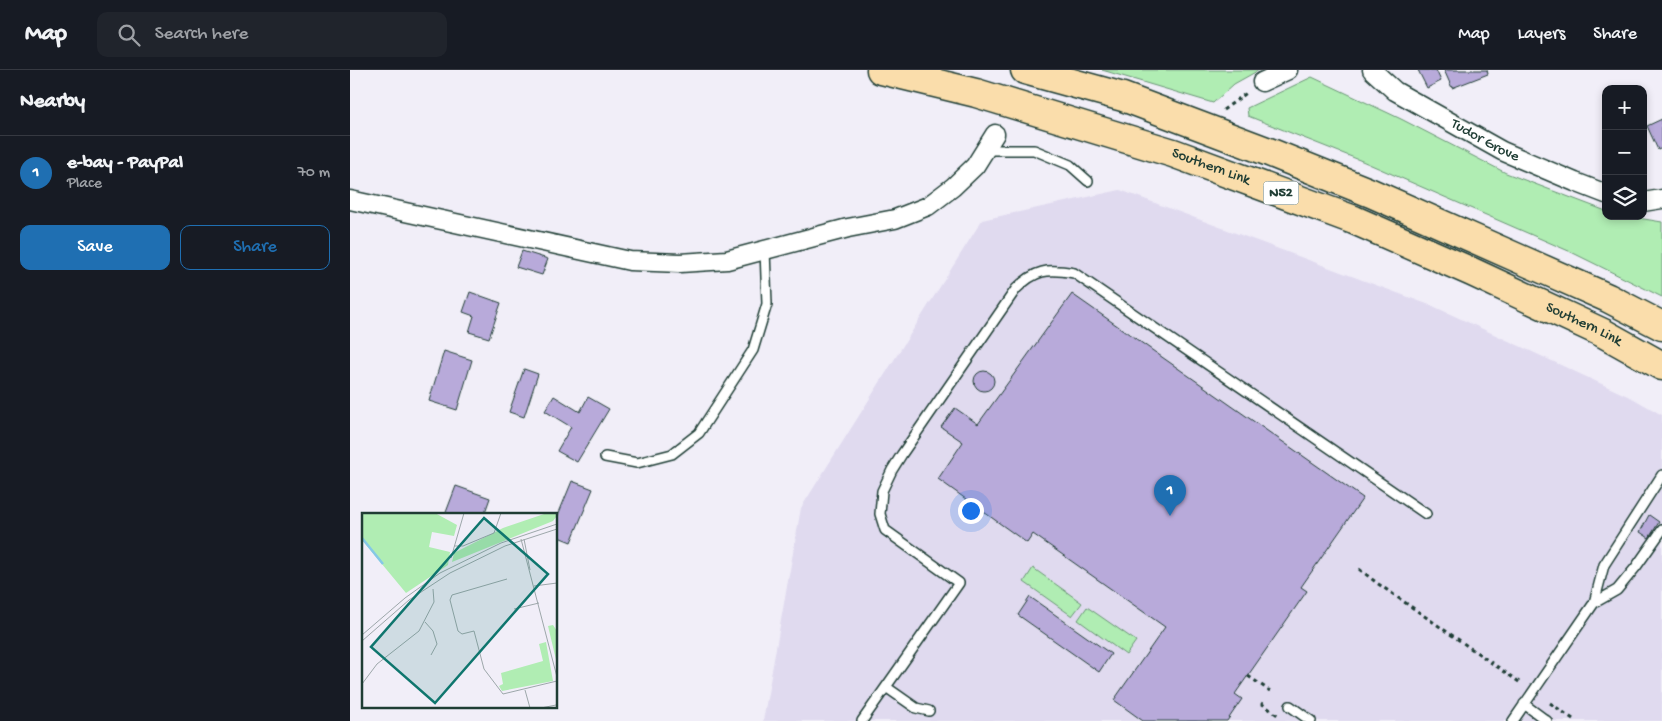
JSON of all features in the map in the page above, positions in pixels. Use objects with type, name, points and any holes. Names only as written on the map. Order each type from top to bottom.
[{"type":"main road","name":"Southern Link","points":[[881,70],[976,93],[1173,152],[1354,220],[1595,329],[1662,366]]},
{"type":"main road","name":"N52","points":[[1025,70],[1123,97],[1269,152],[1371,193],[1581,286],[1662,326]]},
{"type":"street","points":[[1262,82],[1288,70]]},
{"type":"street","name":"Tudor Grove","points":[[1372,70],[1395,91],[1502,151],[1602,192]]},
{"type":"street","points":[[350,200],[630,261],[689,263],[727,260],[848,228],[895,219],[928,206],[953,188],[974,166],[995,134]]},
{"type":"street","points":[[1647,201],[1662,198]]},
{"type":"lane","points":[[985,150],[1034,150],[1070,165],[1088,181]]},
{"type":"lane","points":[[605,457],[637,463],[672,454],[699,433],[754,350],[767,304],[765,250]]},
{"type":"lane","points":[[862,721],[959,584],[885,530],[880,514],[882,491],[902,454],[1016,290],[1029,277],[1042,272],[1058,270],[1074,273],[1426,514]]},
{"type":"lane","points":[[1513,721],[1594,603],[1604,565],[1660,477]]},
{"type":"lane","points":[[1594,603],[1618,590],[1662,530]]},
{"type":"lane","points":[[886,687],[916,708],[929,711]]},
{"type":"lane","points":[[1524,704],[1548,721]]},
{"type":"lane","points":[[1290,706],[1311,721]]},
{"type":"path","points":[[1200,127],[1262,82]]},
{"type":"path","points":[[1359,569],[1576,721]]},
{"type":"path","points":[[1248,676],[1270,691]]},
{"type":"path","points":[[1261,703],[1282,718]]},
{"type":"shaded area","points":[[1120,190],[1435,307],[1634,399],[1662,415],[1662,721],[763,721],[801,508],[982,220]]},
{"type":"green space","points":[[1102,70],[1259,70],[1234,84],[1213,103]]},
{"type":"green space","points":[[1312,77],[1401,119],[1506,173],[1602,209],[1602,220],[1647,220],[1662,222],[1662,297],[1571,252],[1362,161],[1248,116],[1247,108]]},
{"type":"green space","points":[[1033,568],[1082,603],[1072,616],[1024,582]]},
{"type":"green space","points":[[1087,607],[1136,641],[1126,655],[1078,620]]},
{"type":"building","points":[[1418,70],[1436,70],[1441,81],[1427,88]]},
{"type":"building","points":[[1444,70],[1487,70],[1488,74],[1452,88]]},
{"type":"building","points":[[1662,119],[1662,148],[1658,150],[1647,126]]},
{"type":"building","points":[[522,251],[548,259],[542,275],[516,267]]},
{"type":"building","points":[[470,292],[501,303],[489,338],[469,332],[474,316],[463,312]]},
{"type":"building","points":[[1072,294],[1363,498],[1301,587],[1307,591],[1235,694],[1242,699],[1227,721],[1143,721],[1114,700],[1165,627],[1033,534],[1027,543],[938,479],[963,442],[941,427],[955,408],[978,424]]},
{"type":"building","points":[[444,351],[472,360],[457,410],[429,401]]},
{"type":"building","points":[[524,369],[538,374],[524,417],[509,412]]},
{"type":"building","points":[[980,371],[988,371],[994,377],[994,385],[988,391],[980,391],[974,385],[974,377]]},
{"type":"building","points":[[554,396],[580,412],[588,397],[609,409],[577,462],[557,451],[571,427],[545,411]]},
{"type":"building","points":[[572,481],[593,489],[571,542],[558,537],[558,515]]},
{"type":"building","points":[[456,486],[490,498],[485,513],[446,513]]},
{"type":"building","points":[[1649,515],[1659,522],[1649,538],[1640,532]]},
{"type":"building","points":[[1030,597],[1111,654],[1099,672],[1018,615]]},
{"type":"place","name":"e-bay - PayPal","points":[[1170,516]]}]
